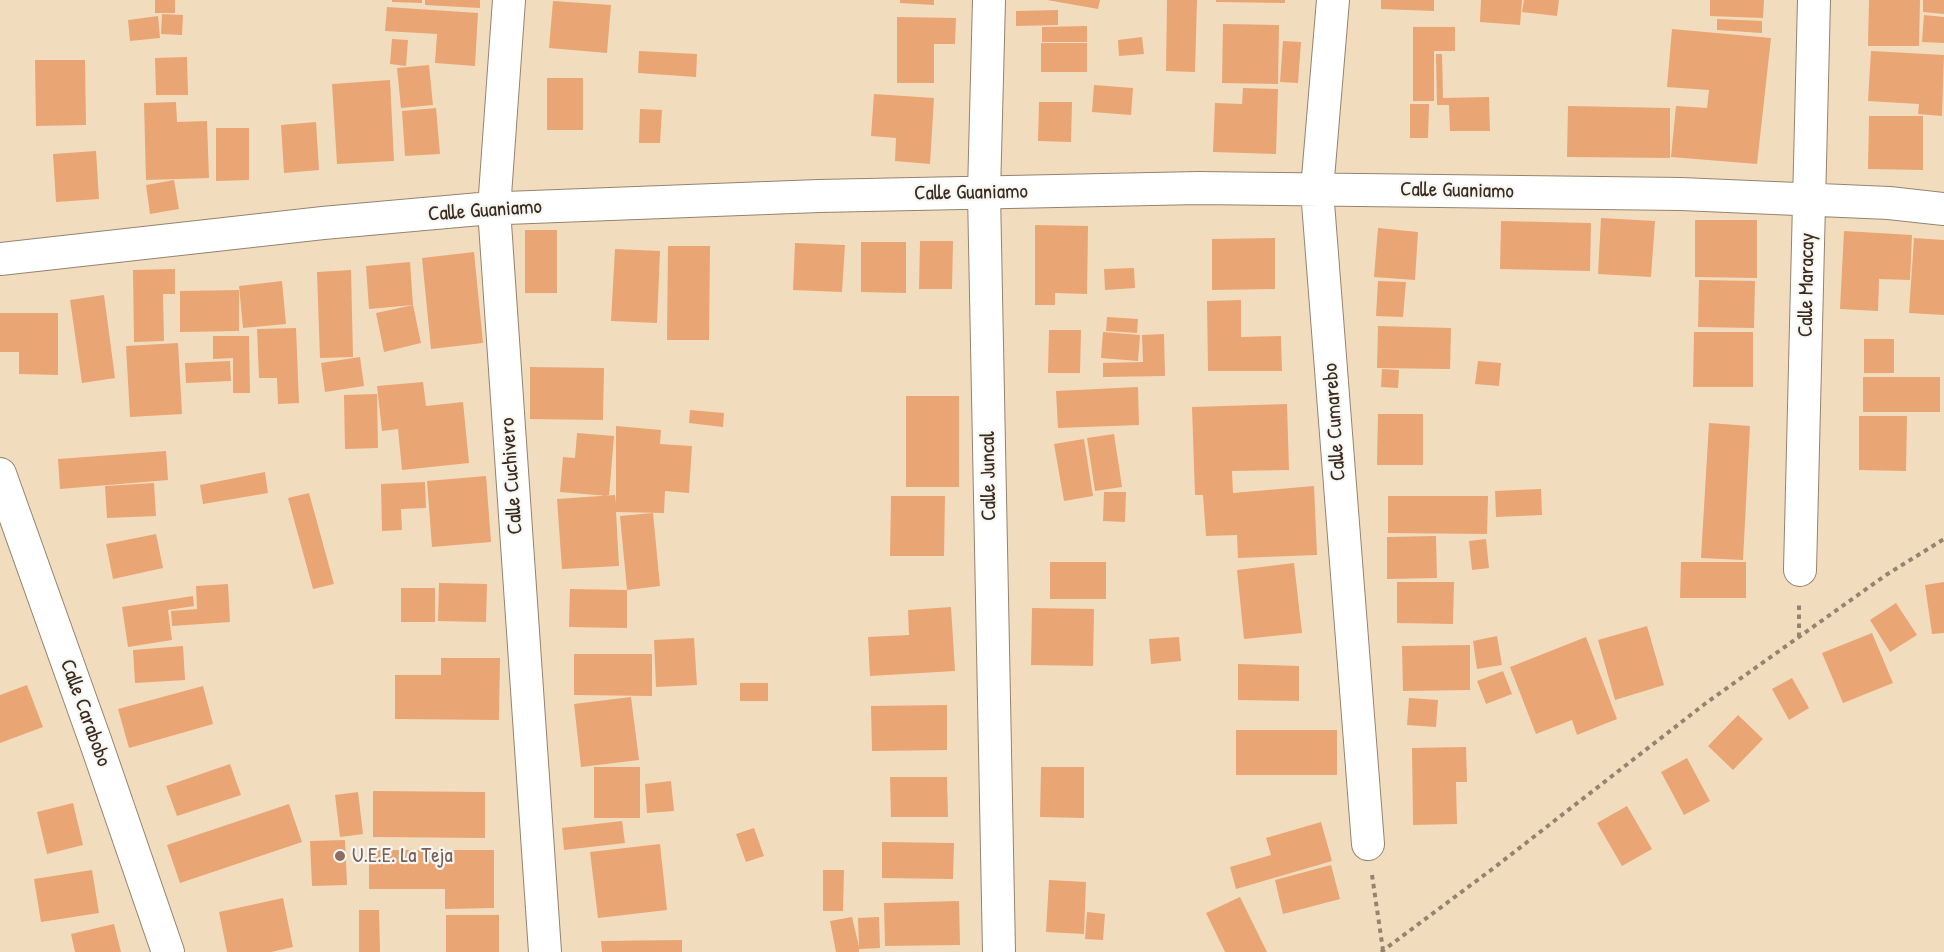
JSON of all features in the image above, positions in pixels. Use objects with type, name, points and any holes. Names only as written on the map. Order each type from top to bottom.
[{"type":"street","name":"Calle Cuchivero","points":[[509,0],[494,208],[545,952]]},
{"type":"street","name":"Calle Juncal","points":[[988,0],[984,193],[999,952]]},
{"type":"street","name":"Calle Cumarebo","points":[[1333,0],[1317,190],[1368,844]]},
{"type":"street","name":"Calle Maracay","points":[[1800,570],[1814,0]]},
{"type":"street","name":"Calle Guaniamo","points":[[0,259],[323,223],[494,208],[819,196],[1199,188],[1681,194],[1889,203],[1944,209]]},
{"type":"street","name":"Calle Carabobo","points":[[0,474],[168,952]]},
{"type":"path","points":[[1368,844],[1382,951],[1495,867],[1706,703],[1886,575],[1944,539]]},
{"type":"building","points":[[155,0],[175,0],[175,13],[155,13]]},
{"type":"building","points":[[392,0],[422,0],[422,3],[392,2]]},
{"type":"building","points":[[425,0],[480,0],[480,8],[425,5]]},
{"type":"building","points":[[900,0],[934,0],[934,5],[900,3]]},
{"type":"building","points":[[1047,0],[1100,0],[1098,9]]},
{"type":"building","points":[[1167,0],[1197,0],[1195,72],[1166,71]]},
{"type":"building","points":[[1216,0],[1285,0],[1285,3],[1216,2]]},
{"type":"building","points":[[1381,0],[1434,0],[1434,11],[1381,9]]},
{"type":"building","points":[[1481,0],[1522,0],[1520,25],[1480,22]]},
{"type":"building","points":[[1524,0],[1559,0],[1557,16],[1522,12]]},
{"type":"building","points":[[1710,0],[1764,0],[1763,18],[1710,16]]},
{"type":"building","points":[[1869,0],[1920,0],[1919,46],[1868,46]]},
{"type":"building","points":[[1923,0],[1944,0],[1944,14],[1923,12]]},
{"type":"building","points":[[553,1],[611,5],[607,53],[549,48]]},
{"type":"building","points":[[387,7],[478,13],[475,66],[435,63],[437,34],[385,31]]},
{"type":"building","points":[[1058,10],[1058,25],[1016,26],[1016,11]]},
{"type":"building","points":[[162,14],[183,15],[182,35],[161,34]]},
{"type":"building","points":[[1924,15],[1944,17],[1944,43],[1922,42]]},
{"type":"building","points":[[158,16],[160,38],[130,41],[128,20]]},
{"type":"building","points":[[897,17],[956,18],[955,44],[934,44],[934,83],[897,83]]},
{"type":"building","points":[[1717,19],[1762,21],[1762,33],[1717,30]]},
{"type":"building","points":[[1223,24],[1279,25],[1278,84],[1222,83]]},
{"type":"building","points":[[1087,26],[1087,42],[1042,42],[1042,27]]},
{"type":"building","points":[[1413,27],[1455,27],[1455,51],[1434,51],[1434,101],[1413,101]]},
{"type":"building","points":[[1672,29],[1771,38],[1757,164],[1671,157],[1676,106],[1707,108],[1709,90],[1667,87]]},
{"type":"building","points":[[1142,37],[1144,54],[1119,56],[1118,40]]},
{"type":"building","points":[[392,39],[408,40],[406,66],[390,64]]},
{"type":"building","points":[[1283,41],[1301,42],[1298,83],[1280,82]]},
{"type":"building","points":[[1041,43],[1087,43],[1087,72],[1041,72]]},
{"type":"building","points":[[639,51],[697,54],[696,77],[638,73]]},
{"type":"building","points":[[1871,51],[1944,55],[1942,116],[1918,114],[1919,104],[1868,101]]},
{"type":"building","points":[[1436,54],[1442,54],[1443,98],[1489,97],[1490,131],[1450,131],[1449,105],[1437,105]]},
{"type":"building","points":[[187,57],[188,95],[156,95],[155,58]]},
{"type":"building","points":[[35,60],[85,60],[86,125],[36,126]]},
{"type":"building","points":[[429,65],[433,105],[401,108],[397,68]]},
{"type":"building","points":[[547,78],[583,78],[583,130],[547,130]]},
{"type":"building","points":[[390,80],[394,161],[337,164],[332,84]]},
{"type":"building","points":[[1094,85],[1133,88],[1131,115],[1092,112]]},
{"type":"building","points":[[1243,88],[1278,89],[1276,154],[1213,152],[1215,103],[1242,104]]},
{"type":"building","points":[[874,94],[934,98],[930,164],[895,161],[896,138],[871,136]]},
{"type":"building","points":[[176,102],[177,122],[207,121],[209,178],[146,180],[144,103]]},
{"type":"building","points":[[1039,102],[1072,102],[1071,142],[1038,141]]},
{"type":"building","points":[[1410,104],[1429,104],[1428,138],[1410,138]]},
{"type":"building","points":[[1568,106],[1670,108],[1670,158],[1567,157]]},
{"type":"building","points":[[436,108],[440,154],[405,156],[402,111]]},
{"type":"building","points":[[640,109],[662,110],[660,143],[639,143]]},
{"type":"building","points":[[1869,116],[1923,116],[1923,170],[1868,169]]},
{"type":"building","points":[[316,122],[319,170],[284,173],[281,125]]},
{"type":"building","points":[[216,128],[249,128],[249,180],[216,181]]},
{"type":"building","points":[[96,151],[99,199],[56,202],[53,154]]},
{"type":"building","points":[[174,180],[179,209],[150,214],[146,185]]},
{"type":"building","points":[[1601,218],[1655,221],[1651,277],[1598,274]]},
{"type":"building","points":[[1695,220],[1757,220],[1757,278],[1695,277]]},
{"type":"building","points":[[1501,221],[1591,223],[1590,271],[1500,269]]},
{"type":"building","points":[[1035,225],[1088,226],[1087,294],[1055,293],[1055,305],[1035,305]]},
{"type":"building","points":[[1378,228],[1418,232],[1415,280],[1374,277]]},
{"type":"building","points":[[525,230],[557,230],[557,293],[525,293]]},
{"type":"building","points":[[1844,231],[1912,235],[1910,280],[1879,279],[1878,311],[1840,309]]},
{"type":"building","points":[[1275,238],[1275,289],[1212,290],[1212,239]]},
{"type":"building","points":[[1914,238],[1944,240],[1944,315],[1909,313]]},
{"type":"building","points":[[920,241],[953,241],[952,289],[919,289]]},
{"type":"building","points":[[861,242],[906,242],[906,293],[861,292]]},
{"type":"building","points":[[795,243],[845,245],[842,292],[793,290]]},
{"type":"building","points":[[668,246],[710,246],[709,340],[667,340]]},
{"type":"building","points":[[615,249],[660,251],[657,323],[611,321]]},
{"type":"building","points":[[474,252],[483,343],[431,349],[422,258]]},
{"type":"building","points":[[410,262],[413,305],[369,309],[366,266]]},
{"type":"building","points":[[1134,268],[1135,288],[1105,290],[1104,269]]},
{"type":"building","points":[[175,269],[175,294],[163,294],[164,341],[134,342],[133,270]]},
{"type":"building","points":[[351,270],[353,357],[320,358],[317,272]]},
{"type":"building","points":[[1699,280],[1755,281],[1754,328],[1698,327]]},
{"type":"building","points":[[282,281],[286,324],[243,328],[239,286]]},
{"type":"building","points":[[1378,281],[1406,282],[1403,317],[1376,316]]},
{"type":"building","points":[[239,290],[239,331],[180,332],[180,291]]},
{"type":"building","points":[[104,295],[115,378],[82,383],[70,300]]},
{"type":"building","points":[[1241,300],[1241,337],[1281,336],[1282,371],[1208,371],[1207,301]]},
{"type":"building","points":[[413,305],[421,343],[384,352],[376,313]]},
{"type":"building","points":[[0,313],[58,313],[58,375],[19,374],[19,352],[0,352]]},
{"type":"building","points":[[1107,317],[1138,319],[1137,333],[1106,331]]},
{"type":"building","points":[[1378,326],[1451,328],[1450,369],[1377,368]]},
{"type":"building","points":[[296,328],[299,403],[278,404],[277,378],[259,378],[257,329]]},
{"type":"building","points":[[1049,330],[1081,330],[1080,373],[1048,373]]},
{"type":"building","points":[[1103,332],[1140,335],[1138,361],[1101,358]]},
{"type":"building","points":[[1694,332],[1753,332],[1753,387],[1693,387]]},
{"type":"building","points":[[1164,334],[1165,376],[1103,377],[1103,363],[1143,362],[1142,335]]},
{"type":"building","points":[[213,336],[249,336],[250,393],[233,393],[233,358],[213,359]]},
{"type":"building","points":[[1864,339],[1894,339],[1894,373],[1864,373]]},
{"type":"building","points":[[178,343],[182,414],[130,417],[126,346]]},
{"type":"building","points":[[360,357],[364,386],[325,392],[321,363]]},
{"type":"building","points":[[230,361],[231,381],[186,383],[185,363]]},
{"type":"building","points":[[1478,361],[1501,363],[1499,386],[1475,384]]},
{"type":"building","points":[[530,367],[604,368],[603,420],[530,419]]},
{"type":"building","points":[[1382,369],[1399,370],[1398,388],[1381,387]]},
{"type":"building","points":[[1863,377],[1940,377],[1940,412],[1863,412]]},
{"type":"building","points":[[423,382],[426,406],[463,402],[469,463],[402,470],[398,429],[382,431],[377,386]]},
{"type":"building","points":[[1138,387],[1139,425],[1058,428],[1056,391]]},
{"type":"building","points":[[377,394],[378,448],[345,449],[344,395]]},
{"type":"building","points":[[906,396],[959,396],[959,487],[906,487]]},
{"type":"building","points":[[1287,404],[1289,470],[1232,471],[1233,493],[1314,486],[1317,555],[1238,558],[1237,535],[1206,536],[1203,495],[1195,495],[1192,407]]},
{"type":"building","points":[[690,410],[724,413],[723,427],[689,423]]},
{"type":"building","points":[[1378,414],[1423,414],[1423,465],[1377,465]]},
{"type":"building","points":[[1859,416],[1907,416],[1906,471],[1859,470]]},
{"type":"building","points":[[1709,423],[1750,426],[1743,560],[1701,558]]},
{"type":"building","points":[[616,426],[661,430],[660,444],[692,446],[689,493],[665,491],[664,513],[616,512],[619,566],[562,569],[557,499],[615,495],[616,504]]},
{"type":"building","points":[[577,433],[614,436],[609,496],[560,492],[563,457],[575,458]]},
{"type":"building","points":[[1114,434],[1122,487],[1095,491],[1087,438]]},
{"type":"building","points":[[1084,439],[1093,496],[1064,501],[1054,444]]},
{"type":"building","points":[[166,451],[168,480],[60,489],[58,459]]},
{"type":"building","points":[[265,472],[268,493],[203,504],[200,485]]},
{"type":"building","points":[[486,476],[491,542],[432,547],[427,481]]},
{"type":"building","points":[[425,482],[426,508],[401,509],[402,530],[382,531],[381,484]]},
{"type":"building","points":[[154,483],[156,516],[107,518],[105,486]]},
{"type":"building","points":[[1541,489],[1542,515],[1496,517],[1495,491]]},
{"type":"building","points":[[1104,492],[1126,492],[1125,522],[1103,521]]},
{"type":"building","points":[[309,493],[334,584],[313,589],[288,498]]},
{"type":"building","points":[[891,496],[945,496],[944,556],[890,556]]},
{"type":"building","points":[[1388,496],[1488,496],[1487,534],[1388,533]]},
{"type":"building","points":[[653,513],[660,586],[627,590],[620,516]]},
{"type":"building","points":[[156,534],[163,568],[113,579],[106,544]]},
{"type":"building","points":[[1436,536],[1437,578],[1387,579],[1387,537]]},
{"type":"building","points":[[1486,539],[1489,568],[1472,570],[1469,541]]},
{"type":"building","points":[[1050,562],[1106,562],[1106,599],[1050,599]]},
{"type":"building","points":[[1681,562],[1746,562],[1746,598],[1680,598]]},
{"type":"building","points":[[1294,563],[1302,633],[1244,639],[1237,570]]},
{"type":"building","points":[[1397,582],[1454,582],[1453,624],[1397,623]]},
{"type":"building","points":[[1944,582],[1944,633],[1932,634],[1925,585]]},
{"type":"building","points":[[439,583],[487,584],[486,622],[438,621]]},
{"type":"building","points":[[228,584],[230,622],[172,626],[171,611],[197,609],[196,586]]},
{"type":"building","points":[[401,588],[435,588],[435,622],[401,622]]},
{"type":"building","points":[[570,589],[627,590],[627,628],[569,627]]},
{"type":"building","points":[[193,596],[194,606],[168,610],[172,640],[128,647],[122,607]]},
{"type":"building","points":[[1896,603],[1917,635],[1890,652],[1870,620]]},
{"type":"building","points":[[951,607],[955,671],[870,676],[868,637],[909,635],[908,610]]},
{"type":"building","points":[[1032,608],[1094,609],[1093,666],[1031,665]]},
{"type":"building","points":[[1647,626],[1664,685],[1615,700],[1598,640]]},
{"type":"building","points":[[1872,633],[1893,683],[1843,703],[1822,653]]},
{"type":"building","points":[[1497,636],[1502,665],[1477,669],[1473,641]]},
{"type":"building","points":[[1179,637],[1181,661],[1151,664],[1149,639]]},
{"type":"building","points":[[1586,637],[1617,719],[1577,735],[1572,720],[1536,734],[1510,667]]},
{"type":"building","points":[[694,638],[697,685],[656,687],[654,640]]},
{"type":"building","points":[[1470,645],[1470,690],[1403,691],[1402,646]]},
{"type":"building","points":[[183,646],[185,680],[135,683],[133,650]]},
{"type":"building","points":[[574,654],[652,654],[652,696],[574,695]]},
{"type":"building","points":[[441,658],[500,658],[499,720],[395,719],[395,675],[441,675]]},
{"type":"building","points":[[1238,664],[1299,666],[1299,701],[1238,700]]},
{"type":"building","points":[[1503,671],[1512,694],[1486,704],[1477,681]]},
{"type":"building","points":[[1792,678],[1809,708],[1789,720],[1772,689]]},
{"type":"building","points":[[740,683],[768,683],[768,701],[740,701]]},
{"type":"building","points":[[27,685],[43,727],[0,743],[0,695]]},
{"type":"building","points":[[203,686],[213,724],[129,748],[118,709]]},
{"type":"building","points":[[631,697],[639,760],[581,767],[574,704]]},
{"type":"building","points":[[1409,698],[1438,700],[1436,727],[1407,725]]},
{"type":"building","points":[[947,705],[947,750],[872,751],[871,706]]},
{"type":"building","points":[[1738,715],[1763,739],[1733,770],[1708,746]]},
{"type":"building","points":[[1236,730],[1337,730],[1337,775],[1236,775]]},
{"type":"building","points":[[1466,747],[1467,782],[1456,782],[1457,824],[1413,825],[1412,748]]},
{"type":"building","points":[[1687,758],[1710,801],[1684,815],[1661,772]]},
{"type":"building","points":[[230,764],[241,795],[177,816],[166,786]]},
{"type":"building","points":[[594,767],[640,767],[640,818],[594,818]]},
{"type":"building","points":[[1041,767],[1084,767],[1084,818],[1040,817]]},
{"type":"building","points":[[890,777],[947,777],[948,817],[891,817]]},
{"type":"building","points":[[671,781],[674,811],[647,813],[645,784]]},
{"type":"building","points":[[373,791],[485,792],[485,838],[373,837]]},
{"type":"building","points":[[358,792],[363,834],[340,837],[335,795]]},
{"type":"building","points":[[73,803],[83,845],[47,854],[37,812]]},
{"type":"building","points":[[289,804],[302,842],[180,883],[167,845]]},
{"type":"building","points":[[1627,806],[1652,849],[1622,866],[1597,823]]},
{"type":"building","points":[[622,821],[625,843],[564,850],[562,828]]},
{"type":"building","points":[[1321,822],[1332,861],[1236,889],[1230,867],[1271,855],[1266,838]]},
{"type":"building","points":[[754,828],[764,856],[746,862],[736,834]]},
{"type":"building","points":[[345,840],[347,885],[312,886],[310,841]]},
{"type":"building","points":[[882,842],[954,843],[953,879],[882,878]]},
{"type":"building","points":[[660,844],[667,910],[598,918],[590,852]]},
{"type":"building","points":[[369,850],[494,850],[494,908],[445,909],[445,889],[369,889]]},
{"type":"building","points":[[1331,865],[1340,899],[1283,914],[1275,880]]},
{"type":"building","points":[[92,870],[99,913],[41,922],[34,879]]},
{"type":"building","points":[[823,870],[844,870],[843,911],[823,911]]},
{"type":"building","points":[[1049,880],[1086,882],[1084,934],[1046,932]]},
{"type":"building","points":[[1240,897],[1267,952],[1225,952],[1206,913]]},
{"type":"building","points":[[283,898],[293,947],[271,952],[227,952],[219,912]]},
{"type":"building","points":[[959,901],[960,945],[885,946],[884,903]]},
{"type":"building","points":[[359,910],[379,910],[380,952],[359,952]]},
{"type":"building","points":[[1087,912],[1105,914],[1103,940],[1085,939]]},
{"type":"building","points":[[446,915],[499,915],[499,952],[446,952]]},
{"type":"building","points":[[852,917],[859,947],[858,918],[879,917],[880,948],[859,949],[859,952],[836,952],[830,921]]},
{"type":"building","points":[[114,924],[121,952],[75,952],[71,934]]},
{"type":"building","points":[[682,940],[682,952],[602,952],[601,941]]},
{"type":"place","name":"U.E.E. La Teja","points":[[340,856]]}]
